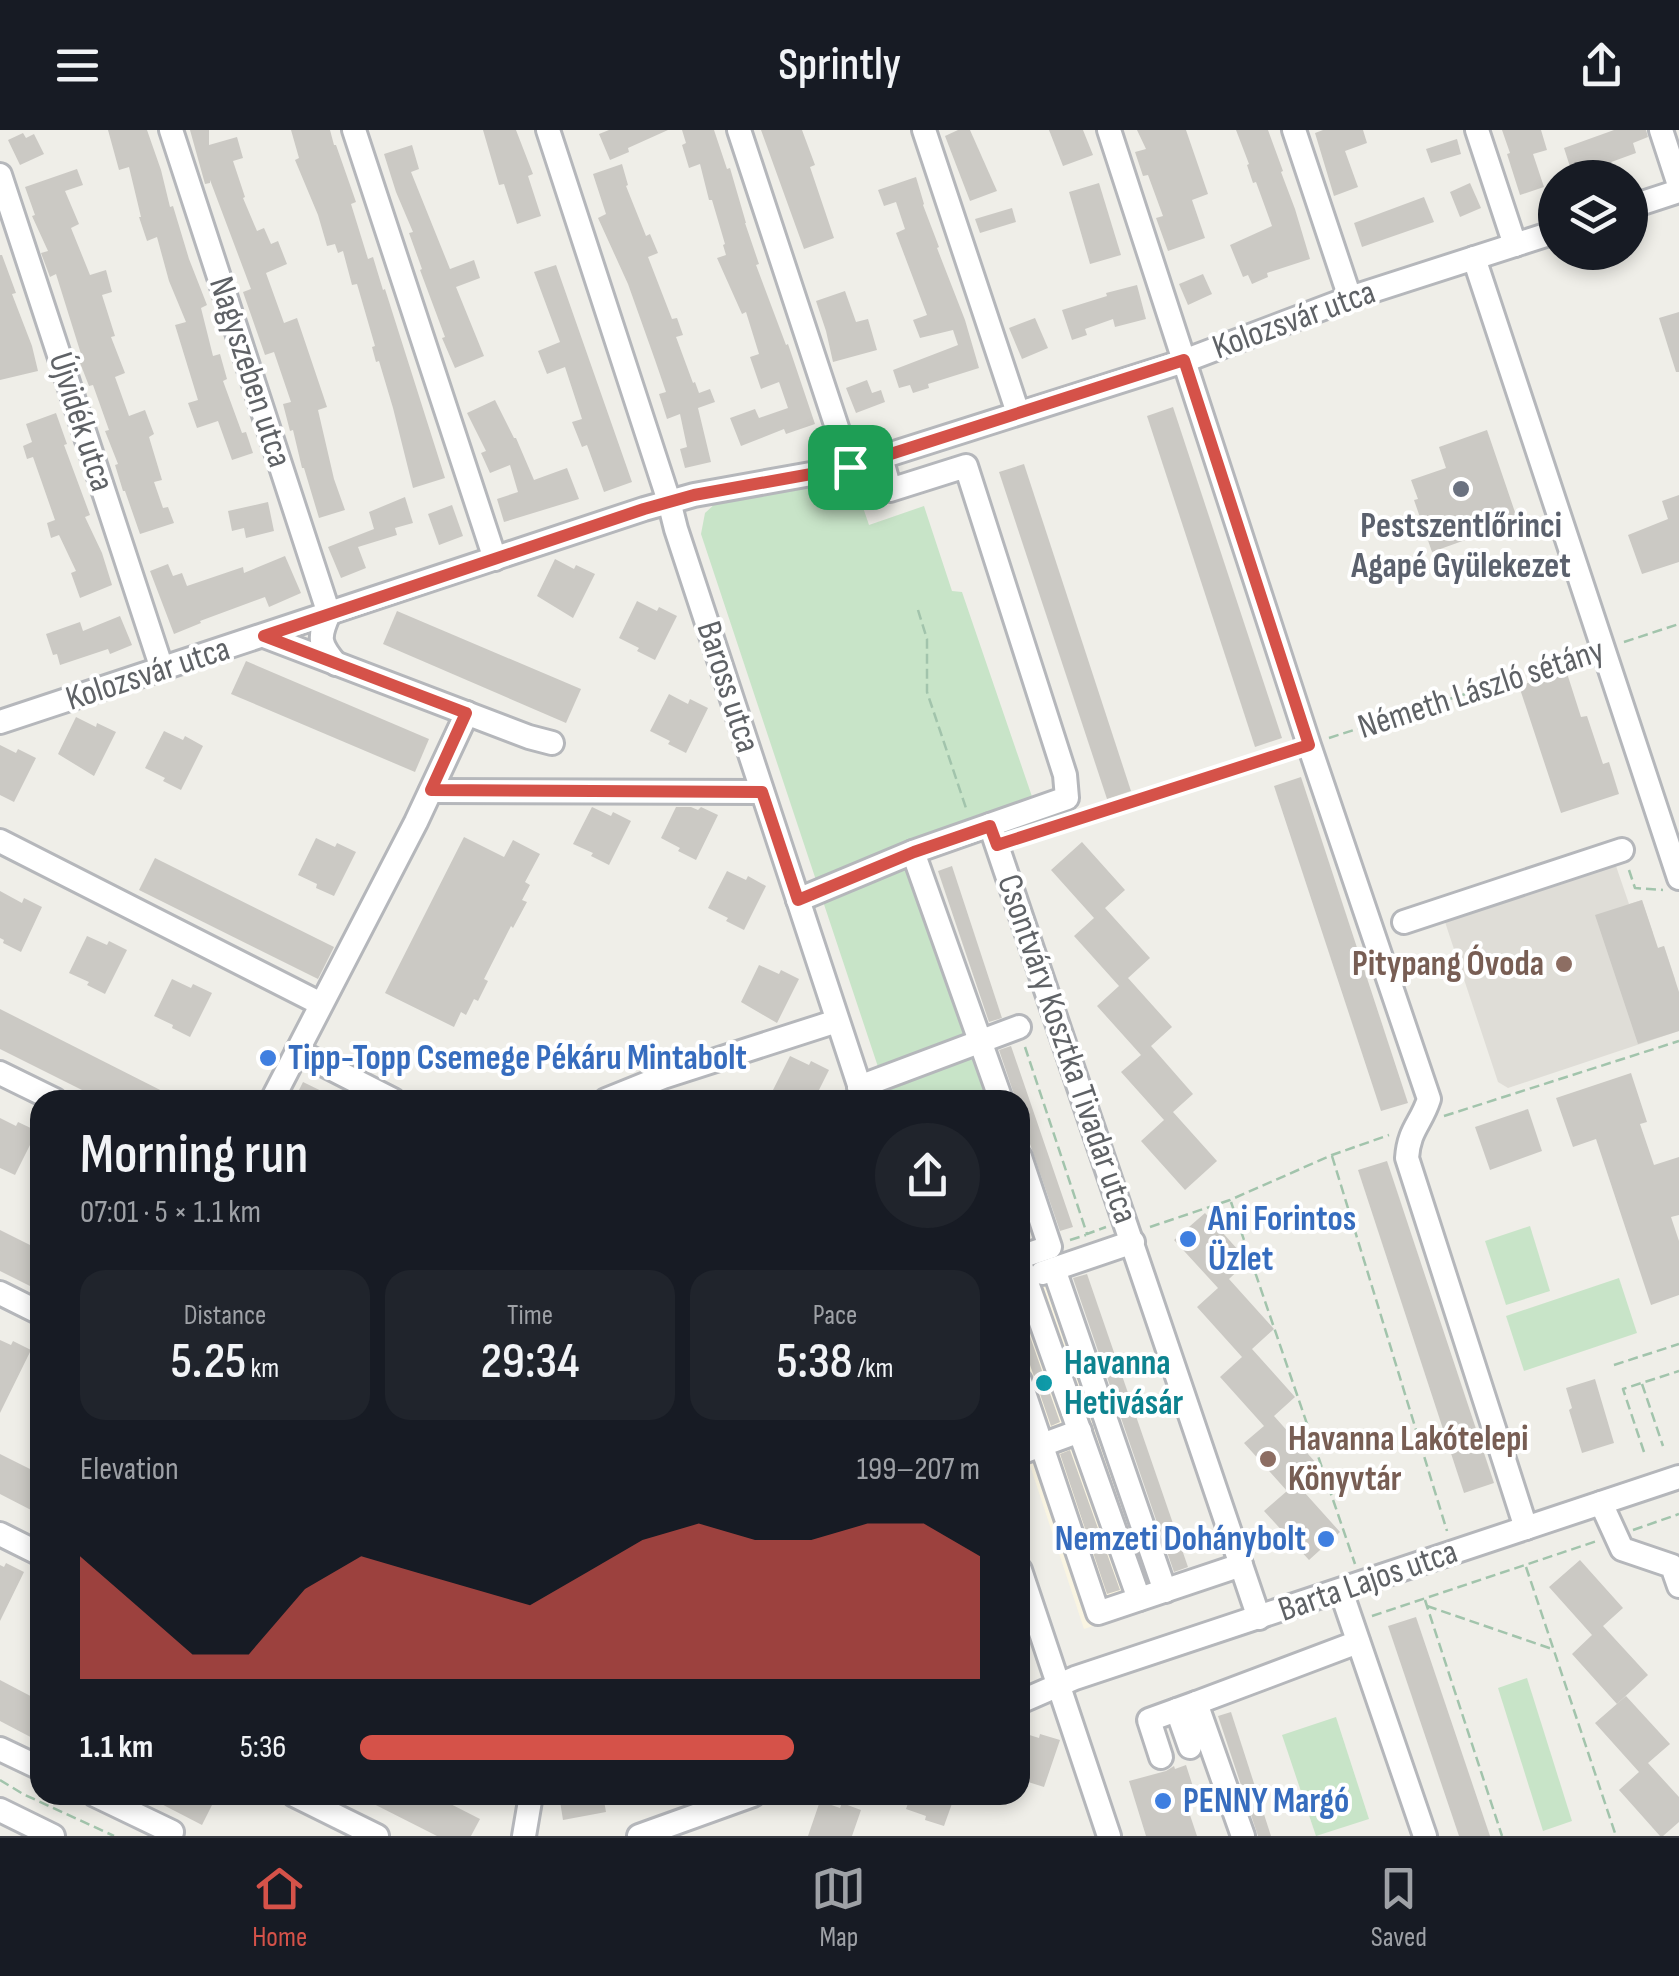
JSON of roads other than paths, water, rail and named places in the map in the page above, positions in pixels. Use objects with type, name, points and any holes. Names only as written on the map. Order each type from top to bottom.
[{"type":"street","name":"Nagyszeben utca","points":[[171,130],[330,614],[321,641],[336,664]]},
{"type":"street","points":[[354,130],[495,559]]},
{"type":"street","name":"Baross utca","points":[[548,130],[861,1090]]},
{"type":"street","points":[[739,130],[850,467]]},
{"type":"street","points":[[924,130],[1018,413]]},
{"type":"street","points":[[1109,130],[1429,1099],[1408,1141],[1408,1158],[1526,1528]]},
{"type":"street","points":[[1294,130],[1350,298]]},
{"type":"street","points":[[1477,130],[1514,245]]},
{"type":"street","points":[[1648,200],[1679,188],[1661,130]]},
{"type":"street","name":"Újvidék utca","points":[[0,175],[162,668]]},
{"type":"street","name":"Kolozsvár utca","points":[[0,722],[669,502],[850,467],[882,457],[1184,360],[1350,298],[1538,237]]},
{"type":"street","points":[[1474,258],[1604,648],[1672,884]]},
{"type":"street","points":[[798,900],[914,852],[994,835],[1067,798],[1065,775],[966,466],[890,490],[882,457]]},
{"type":"street","points":[[264,636],[552,743]]},
{"type":"street","points":[[277,1090],[431,790],[466,713]]},
{"type":"street","points":[[431,790],[762,792]]},
{"type":"street","name":"Csontváry Kosztka Tivadar utca","points":[[994,835],[1259,1618]]},
{"type":"street","points":[[0,841],[321,1004]]},
{"type":"street","points":[[1404,922],[1622,850]]},
{"type":"street","points":[[914,852],[998,1090]]},
{"type":"street","points":[[631,1090],[837,1021]]},
{"type":"street","points":[[871,1090],[1019,1027]]},
{"type":"street","points":[[297,1051],[373,1090]]},
{"type":"street","points":[[0,1072],[35,1090]]},
{"type":"street","points":[[1030,1189],[1164,1591]]},
{"type":"street","points":[[1030,1267],[1129,1232]]},
{"type":"street","points":[[1030,1292],[1139,1599]]},
{"type":"street","points":[[0,1293],[30,1309]]},
{"type":"street","points":[[1080,1431],[1031,1449],[1098,1614],[1241,1565]]},
{"type":"street","name":"Barta Lajos utca","points":[[1030,1698],[1075,1678],[1679,1478]]},
{"type":"street","points":[[1601,1503],[1622,1549],[1672,1566],[1679,1586]]},
{"type":"street","points":[[0,1534],[30,1549]]},
{"type":"street","points":[[1351,1587],[1355,1633],[1425,1836]]},
{"type":"street","points":[[1030,1601],[1108,1836]]},
{"type":"street","points":[[1162,1756],[1149,1720],[1355,1633]]},
{"type":"street","points":[[1187,1706],[1190,1747]]},
{"type":"street","points":[[1187,1706],[1244,1836]]},
{"type":"street","points":[[0,1749],[30,1763]]},
{"type":"street","points":[[116,1805],[172,1832],[170,1836]]},
{"type":"street","points":[[314,1805],[377,1836]]},
{"type":"street","points":[[524,1836],[529,1805]]},
{"type":"street","points":[[639,1836],[725,1805]]},
{"type":"street","points":[[0,1810],[53,1836]]},
{"type":"street","points":[[693,1816],[708,1836]]},
{"type":"place","name":"Pestszentlőrinci Agapé Gyülekezet","points":[[1461,489]]},
{"type":"place","name":"Pitypang Óvoda","points":[[1564,964]]},
{"type":"place","name":"Tipp-Topp Csemege Pékáru Mintabolt","points":[[268,1058]]},
{"type":"place","name":"Ani Forintos Üzlet","points":[[1188,1239]]},
{"type":"place","name":"Havanna Hetivásár","points":[[1044,1383]]},
{"type":"place","name":"Havanna Lakótelepi Könyvtár","points":[[1268,1459]]},
{"type":"place","name":"Nemzeti Dohánybolt","points":[[1326,1539]]},
{"type":"place","name":"PENNY Margó","points":[[1163,1801]]}]
